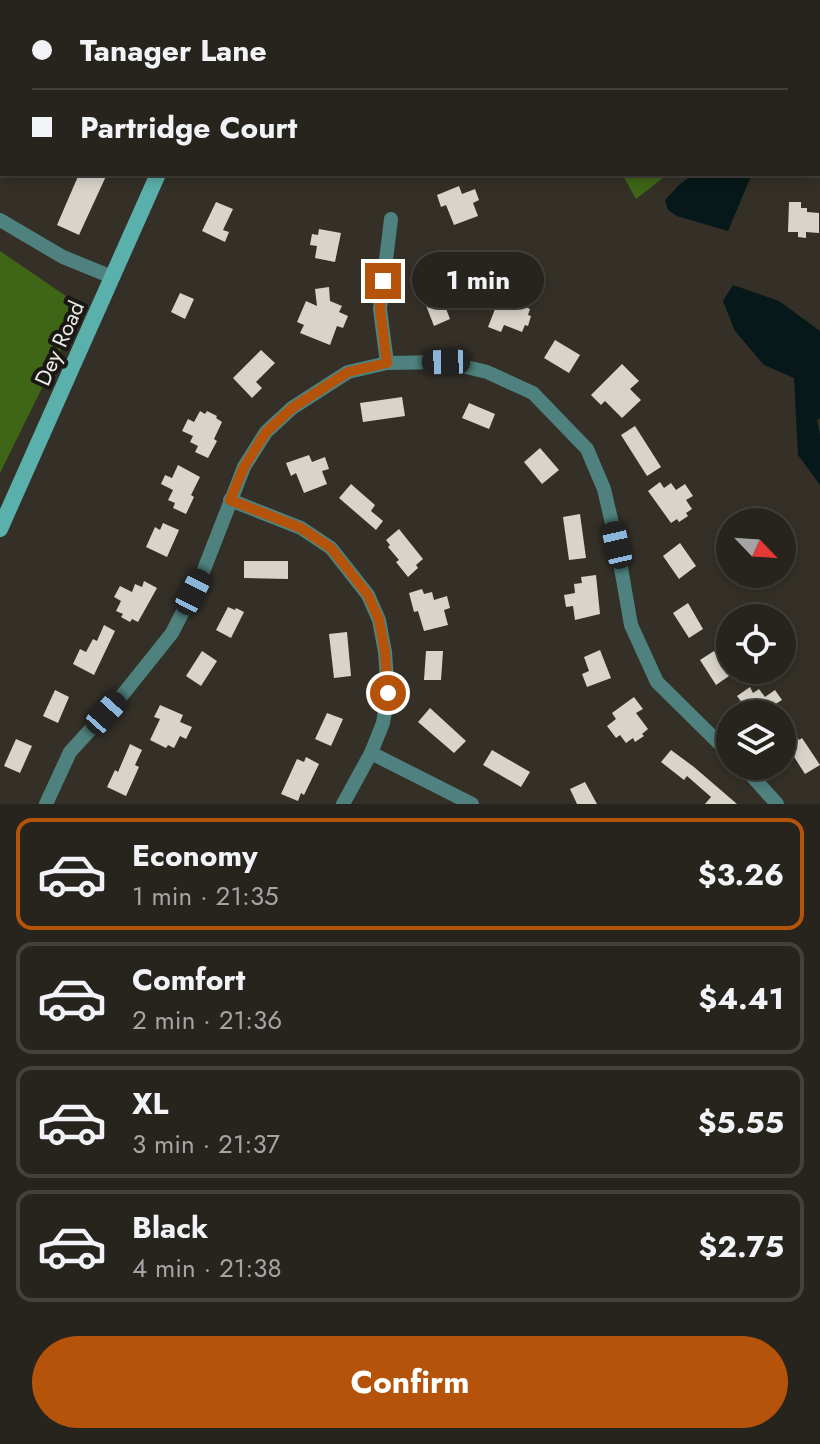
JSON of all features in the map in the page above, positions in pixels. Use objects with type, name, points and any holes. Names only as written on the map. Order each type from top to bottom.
[{"type":"main road","name":"Dey Road","points":[[0,529],[157,176]]},
{"type":"street","points":[[387,363],[380,309],[391,219]]},
{"type":"street","points":[[0,220],[63,257],[112,277]]},
{"type":"street","points":[[46,804],[70,752],[124,693],[172,633],[203,572],[244,467],[266,432],[292,408],[348,372],[387,363],[446,362],[487,372],[533,393],[587,449],[604,489],[631,625],[657,682],[716,740]]},
{"type":"street","points":[[230,500],[301,528],[331,548],[368,595],[379,620],[388,693],[383,723],[371,753],[343,804]]},
{"type":"street","points":[[371,753],[472,804]]},
{"type":"street","points":[[756,780],[777,804]]},
{"type":"green space","points":[[623,176],[665,176],[636,199]]},
{"type":"green space","points":[[0,251],[82,307],[0,473]]},
{"type":"shaded area","points":[[690,176],[751,176],[728,231],[677,216],[668,210],[665,200]]},
{"type":"shaded area","points":[[733,285],[779,301],[820,331],[820,418],[817,420],[820,485],[798,455],[794,378],[764,365],[735,331],[723,301]]},
{"type":"building","points":[[78,176],[106,176],[79,235],[57,225]]},
{"type":"building","points":[[459,186],[462,194],[475,189],[479,200],[473,203],[478,216],[454,225],[446,205],[441,207],[437,195]]},
{"type":"building","points":[[216,202],[233,209],[223,230],[229,232],[225,242],[202,231]]},
{"type":"building","points":[[789,202],[801,202],[801,208],[807,208],[807,212],[819,213],[819,233],[806,232],[806,238],[798,237],[798,232],[788,232]]},
{"type":"building","points":[[319,229],[341,233],[335,262],[315,258],[317,246],[310,245],[312,234],[318,235]]},
{"type":"building","points":[[434,278],[450,319],[434,326],[418,285]]},
{"type":"building","points":[[329,287],[330,301],[342,306],[339,312],[348,316],[343,328],[337,326],[330,345],[300,333],[304,325],[297,322],[306,301],[317,306],[315,289]]},
{"type":"building","points":[[180,293],[194,299],[185,319],[171,312]]},
{"type":"building","points":[[510,294],[521,298],[518,304],[530,309],[528,326],[525,325],[522,332],[504,325],[501,332],[488,327],[497,304],[505,306]]},
{"type":"building","points":[[555,340],[580,355],[569,373],[544,358]]},
{"type":"building","points":[[261,350],[275,363],[256,382],[262,388],[252,398],[233,378]]},
{"type":"building","points":[[622,364],[639,381],[630,389],[641,400],[622,418],[605,401],[601,405],[591,395]]},
{"type":"building","points":[[402,397],[405,416],[363,422],[360,403]]},
{"type":"building","points":[[469,403],[495,414],[489,429],[462,418]]},
{"type":"building","points":[[200,411],[217,416],[222,422],[208,458],[195,452],[198,446],[190,442],[193,436],[182,431],[188,419],[194,422]]},
{"type":"building","points":[[635,426],[661,467],[647,476],[621,435]]},
{"type":"building","points":[[540,448],[559,470],[542,484],[524,462]]},
{"type":"building","points":[[309,455],[312,462],[325,457],[329,469],[322,471],[327,484],[304,493],[296,473],[291,476],[286,463]]},
{"type":"building","points":[[178,465],[200,477],[186,514],[173,508],[175,503],[168,500],[173,490],[161,484],[165,475],[172,478]]},
{"type":"building","points":[[660,482],[664,488],[671,483],[676,490],[685,484],[693,496],[686,500],[692,509],[679,522],[677,519],[671,523],[648,491]]},
{"type":"building","points":[[351,484],[375,505],[371,511],[383,521],[376,530],[339,498]]},
{"type":"building","points":[[580,514],[586,558],[569,560],[563,517]]},
{"type":"building","points":[[163,523],[179,530],[167,557],[146,547],[155,527],[160,530]]},
{"type":"building","points":[[399,529],[423,559],[408,577],[396,562],[399,560],[386,540]]},
{"type":"building","points":[[680,543],[696,566],[679,579],[663,556]]},
{"type":"building","points":[[244,561],[288,561],[288,579],[244,578]]},
{"type":"building","points":[[596,575],[600,614],[575,620],[573,606],[566,607],[564,595],[575,593],[574,584],[582,583],[581,577]]},
{"type":"building","points":[[144,581],[157,588],[138,622],[132,619],[130,622],[116,611],[121,601],[114,597],[120,586],[132,592],[135,584],[142,587]]},
{"type":"building","points":[[422,589],[424,594],[432,592],[434,600],[447,596],[450,608],[444,610],[448,625],[424,631],[409,593]]},
{"type":"building","points":[[688,603],[703,629],[689,638],[673,613]]},
{"type":"building","points":[[228,607],[244,612],[231,638],[216,630]]},
{"type":"building","points":[[104,625],[115,631],[94,675],[73,664],[80,649],[86,652],[93,639],[97,641]]},
{"type":"building","points":[[347,632],[351,676],[334,678],[329,634]]},
{"type":"building","points":[[600,650],[611,678],[587,687],[582,674],[589,671],[584,657]]},
{"type":"building","points":[[202,651],[217,661],[201,686],[186,676]]},
{"type":"building","points":[[426,651],[443,651],[441,680],[424,680]]},
{"type":"building","points":[[714,651],[716,685],[700,660]]},
{"type":"building","points":[[750,687],[753,693],[759,689],[765,697],[775,690],[782,700],[740,700],[737,696]]},
{"type":"building","points":[[55,690],[69,697],[58,723],[43,716]]},
{"type":"building","points":[[634,697],[643,709],[636,713],[648,729],[635,742],[633,738],[626,743],[620,735],[616,738],[607,726],[616,719],[612,713]]},
{"type":"building","points":[[160,705],[183,715],[180,722],[192,727],[186,739],[180,736],[174,748],[168,745],[166,748],[150,740],[160,719],[154,717]]},
{"type":"building","points":[[430,708],[466,741],[454,753],[418,722]]},
{"type":"building","points":[[327,713],[343,719],[331,746],[315,739]]},
{"type":"building","points":[[796,735],[799,740],[802,738],[820,765],[805,774],[796,760]]},
{"type":"building","points":[[16,739],[32,746],[20,773],[4,766]]},
{"type":"building","points":[[130,744],[142,750],[135,765],[139,767],[126,796],[107,787],[115,770],[118,772]]},
{"type":"building","points":[[492,750],[530,772],[521,787],[483,765]]},
{"type":"building","points":[[671,750],[737,804],[705,804],[711,797],[687,776],[684,780],[661,762]]},
{"type":"building","points":[[306,757],[319,764],[298,801],[281,794],[297,759],[304,762]]},
{"type":"building","points":[[585,782],[597,804],[577,804],[570,789]]},
{"type":"route","points":[[383,281],[380,309],[387,363],[348,372],[292,408],[266,432],[244,467],[230,500],[301,528],[331,548],[368,595],[379,620],[388,693]]}]
